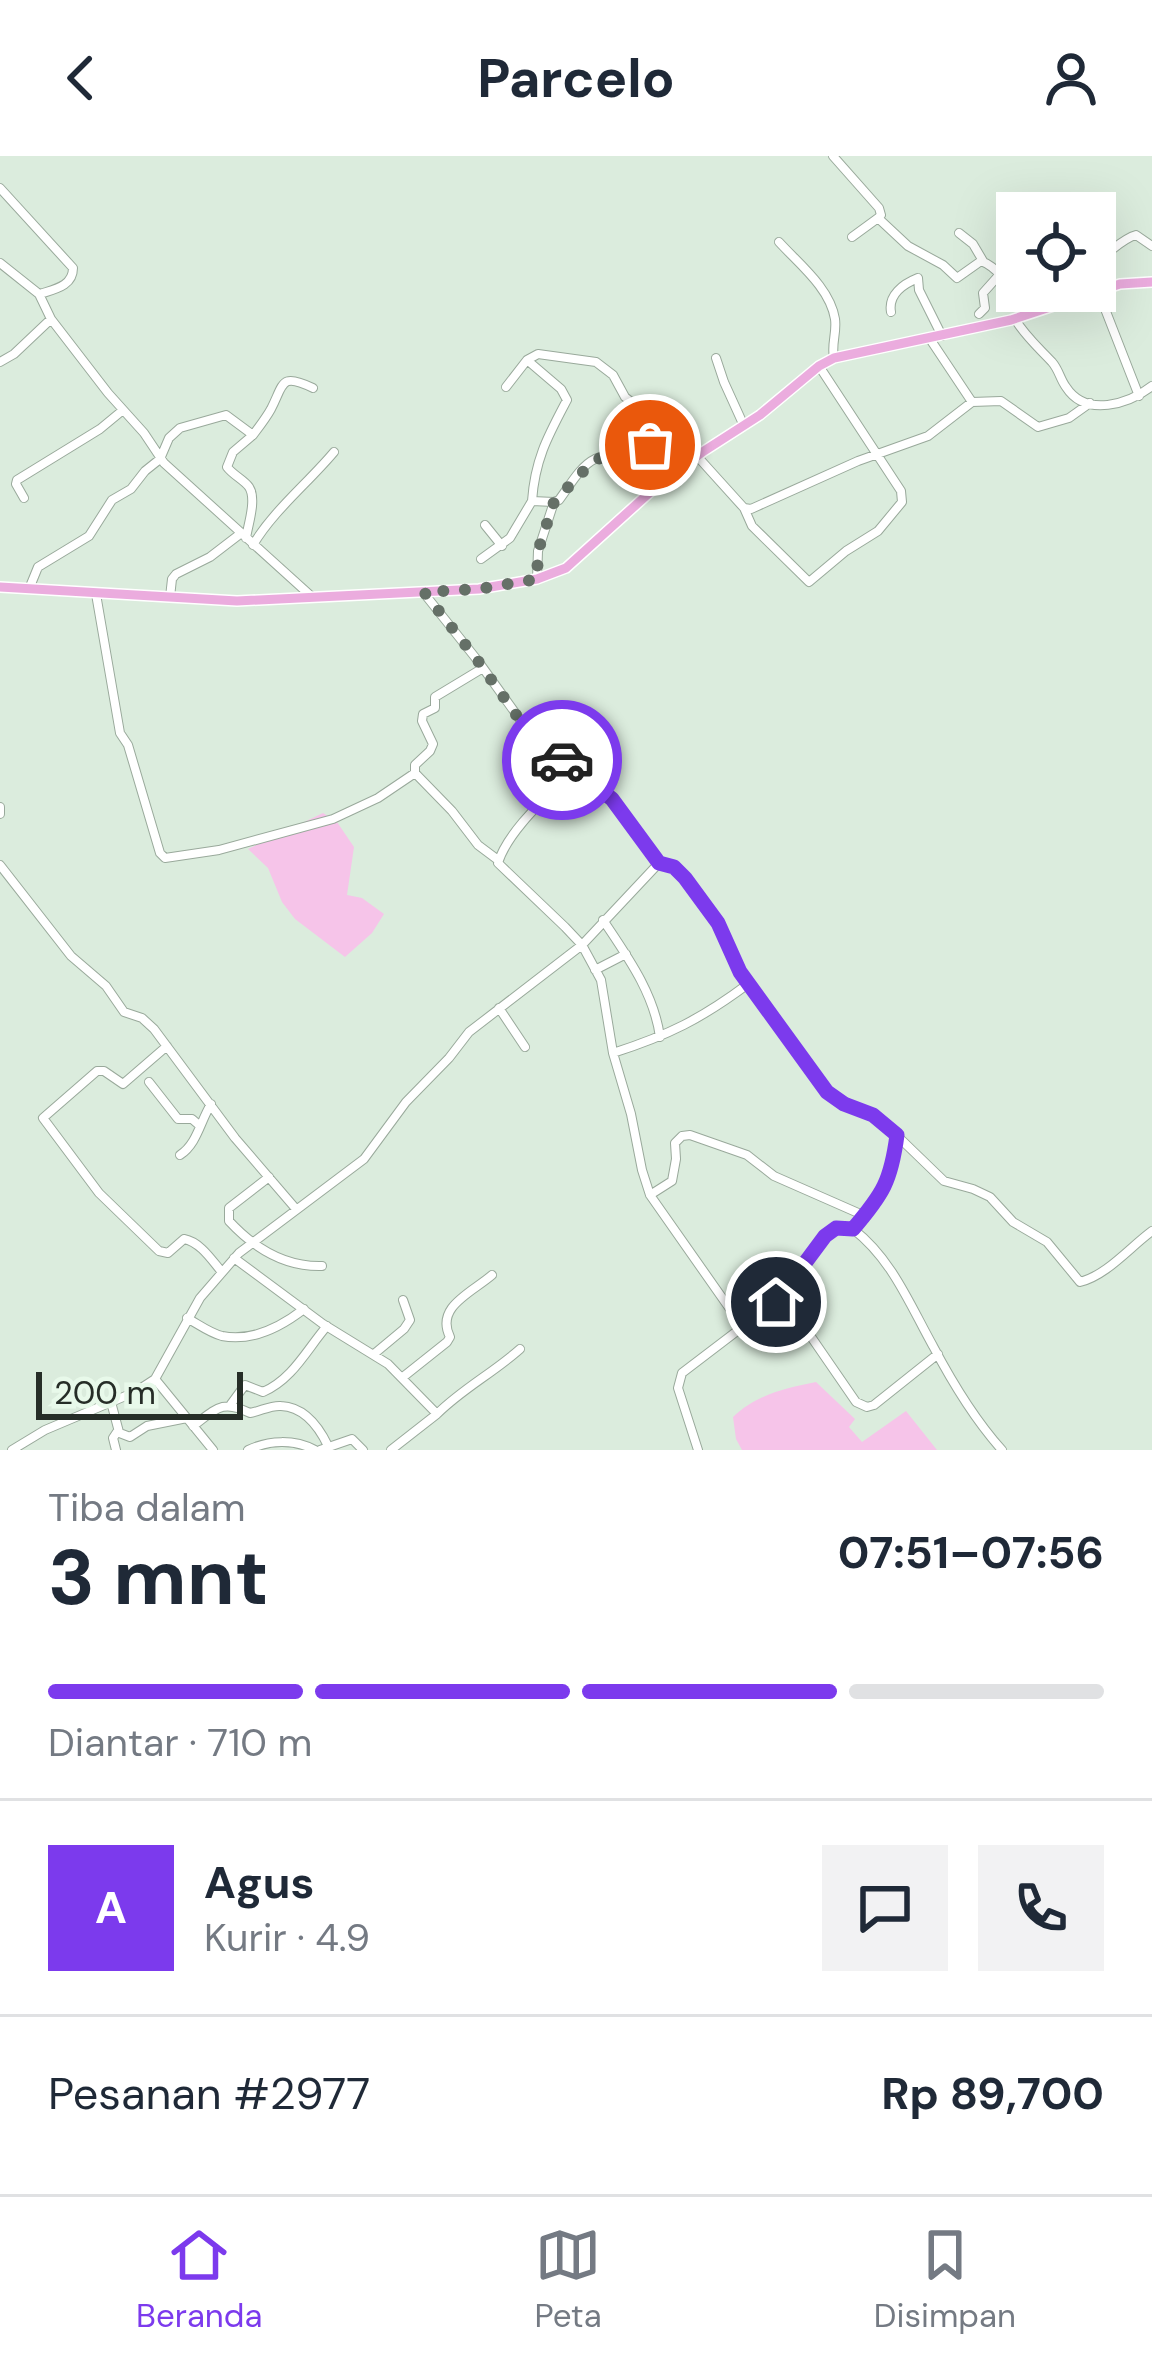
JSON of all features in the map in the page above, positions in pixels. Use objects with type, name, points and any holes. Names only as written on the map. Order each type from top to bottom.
[{"type":"main road","points":[[1116,286],[1152,282]]},
{"type":"main road","points":[[0,587],[237,602],[479,589],[537,579],[569,565],[658,485],[744,426],[819,366],[862,350],[1036,312]]},
{"type":"street","points":[[834,156],[880,208],[878,218],[853,237]]},
{"type":"street","points":[[0,188],[73,268],[67,283],[40,295]]},
{"type":"street","points":[[878,218],[908,246],[957,278],[983,261]]},
{"type":"street","points":[[959,232],[996,271]]},
{"type":"street","points":[[1116,247],[1136,235],[1152,246]]},
{"type":"street","points":[[779,242],[828,298],[835,318],[834,358]]},
{"type":"street","points":[[0,263],[40,295],[51,319],[160,459],[310,596]]},
{"type":"street","points":[[891,312],[896,294],[918,278],[936,337],[972,402]]},
{"type":"street","points":[[980,314],[985,308],[984,291],[996,278]]},
{"type":"street","points":[[1018,312],[1029,341],[1055,366],[1070,392],[1090,403],[1113,405],[1152,386]]},
{"type":"street","points":[[1106,312],[1139,396]]},
{"type":"street","points":[[0,362],[51,319]]},
{"type":"street","points":[[506,387],[527,360],[541,353],[596,362],[613,375],[625,398],[672,435],[744,508],[752,526],[804,579],[812,581],[882,527],[904,495],[819,366]]},
{"type":"street","points":[[716,358],[744,426]]},
{"type":"street","points":[[481,559],[502,546],[532,501],[541,451],[567,400],[562,389],[527,360]]},
{"type":"street","points":[[246,539],[252,496],[247,484],[229,472],[227,461],[253,435],[280,385],[291,380],[313,388]]},
{"type":"street","points":[[744,508],[755,508],[928,436],[972,402],[1001,401],[1038,428],[1069,418],[1090,403]]},
{"type":"street","points":[[24,498],[17,480],[123,410]]},
{"type":"street","points":[[29,589],[42,563],[85,540],[112,500],[131,489],[160,459],[174,432],[219,415],[233,418],[253,435]]},
{"type":"street","points":[[629,444],[632,432],[651,418]]},
{"type":"street","points":[[537,579],[538,551],[554,502],[594,460],[609,456],[622,443],[650,445],[658,450],[662,464],[652,474]]},
{"type":"street","points":[[629,444],[658,485]]},
{"type":"street","points":[[170,599],[176,574],[266,524],[334,452]]},
{"type":"street","points":[[532,501],[554,502]]},
{"type":"street","points":[[485,525],[502,546]]},
{"type":"street","points":[[424,592],[529,732],[620,807],[659,863],[674,867],[685,878],[718,923],[748,983],[827,1092],[873,1115],[938,1177],[982,1192],[1013,1222],[1047,1242],[1080,1282],[1105,1271],[1152,1231]]},
{"type":"street","points":[[96,594],[120,733],[165,858],[219,850],[333,818],[378,798],[415,773]]},
{"type":"street","points":[[483,668],[446,688],[435,698],[436,706],[421,716],[433,748],[415,765],[415,773],[478,845],[582,945],[604,992],[606,1023],[650,1196],[744,1328]]},
{"type":"street","points":[[498,860],[524,823],[574,769]]},
{"type":"street","points":[[12,1450],[155,1379],[187,1318],[221,1271],[364,1159],[406,1102],[464,1037],[582,945],[659,863]]},
{"type":"street","points":[[0,865],[71,956],[106,986],[124,1012],[147,1022],[296,1209]]},
{"type":"street","points":[[603,920],[642,980],[660,1037]]},
{"type":"street","points":[[595,970],[626,954]]},
{"type":"street","points":[[613,1053],[708,1014],[748,983]]},
{"type":"street","points":[[499,1007],[525,1047]]},
{"type":"street","points":[[167,1046],[123,1084],[109,1073],[97,1072],[43,1118],[99,1193],[159,1251],[168,1253],[186,1239],[221,1271]]},
{"type":"street","points":[[149,1082],[178,1119],[193,1119],[199,1125]]},
{"type":"street","points":[[179,1155],[191,1147],[212,1105]]},
{"type":"street","points":[[650,1196],[672,1181],[675,1143],[690,1135],[747,1155],[774,1176],[865,1216]]},
{"type":"street","points":[[853,1229],[890,1176],[897,1135]]},
{"type":"street","points":[[269,1177],[228,1209],[229,1221],[251,1243],[290,1263],[322,1266]]},
{"type":"street","points":[[698,1450],[678,1388],[680,1377],[783,1296],[825,1236],[836,1228],[853,1229],[889,1266],[938,1354],[1002,1450]]},
{"type":"street","points":[[234,1258],[374,1354],[437,1414]]},
{"type":"street","points":[[403,1377],[448,1342],[446,1315],[492,1275]]},
{"type":"street","points":[[783,1296],[862,1406],[874,1405],[938,1354]]},
{"type":"street","points":[[374,1354],[408,1324],[404,1300]]},
{"type":"street","points":[[187,1318],[215,1334],[238,1336],[281,1326],[304,1309]]},
{"type":"street","points":[[119,1432],[130,1437],[146,1426],[190,1422],[231,1405],[245,1385],[263,1392],[272,1389],[302,1361],[327,1326]]},
{"type":"street","points":[[391,1450],[520,1349]]},
{"type":"street","points":[[155,1379],[213,1450]]},
{"type":"street","points":[[111,1402],[119,1432]]},
{"type":"street","points":[[231,1405],[250,1413],[278,1405],[299,1411],[320,1430],[321,1448]]},
{"type":"street","points":[[116,1450],[113,1438],[119,1432]]},
{"type":"street","points":[[248,1450],[278,1442],[321,1448],[352,1439],[363,1450]]},
{"type":"shaded area","points":[[323,813],[337,822],[354,847],[347,895],[362,898],[384,914],[372,933],[345,957],[295,919],[268,868],[248,849]]},
{"type":"shaded area","points":[[816,1382],[855,1419],[849,1427],[862,1442],[906,1411],[937,1450],[742,1450],[733,1417],[761,1398]]},
{"type":"way so far","points":[[562,760],[524,726],[424,592],[537,579],[538,551],[554,502],[587,466],[609,456],[622,443],[650,445]]},
{"type":"route","points":[[562,760],[620,807],[659,863],[674,867],[685,878],[718,923],[740,972],[827,1092],[873,1115],[897,1135],[890,1176],[872,1208],[853,1229],[836,1228],[825,1236],[776,1302]]}]
